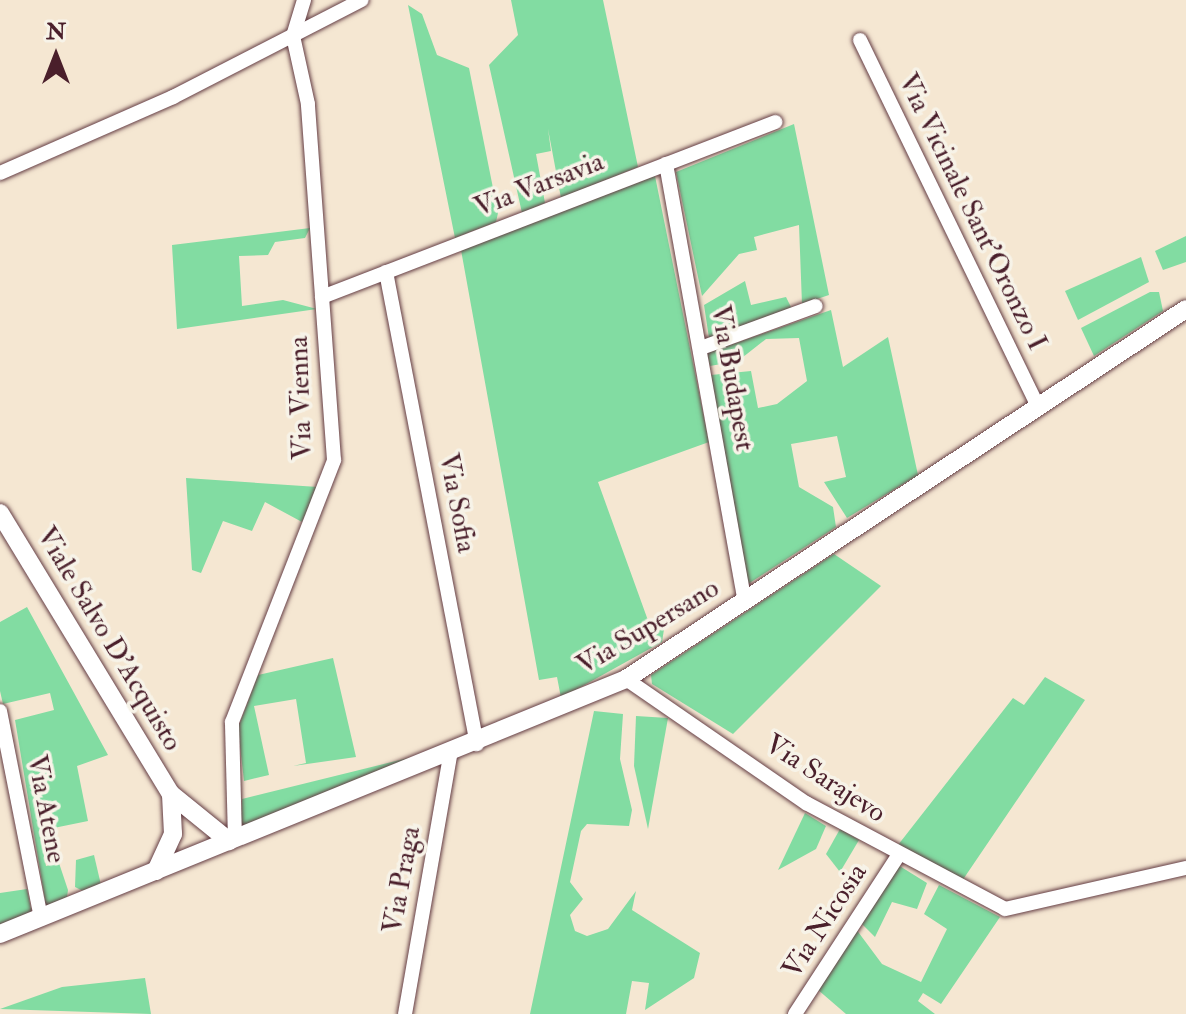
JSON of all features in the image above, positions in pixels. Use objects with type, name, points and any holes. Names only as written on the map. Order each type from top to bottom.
[{"type":"street","points":[[293,36],[304,0]]},
{"type":"street","points":[[0,173],[293,36],[362,0]]},
{"type":"street","name":"Via Vienna","points":[[232,840],[232,722],[334,460],[308,104],[293,36]]},
{"type":"street","name":"Via Vicinale Sant'Oronzo I","points":[[860,40],[1037,405]]},
{"type":"street","name":"Via Varsavia","points":[[322,297],[775,122]]},
{"type":"street","name":"Via Budapest","points":[[666,164],[745,601]]},
{"type":"street","name":"Via Sofia","points":[[386,272],[477,744]]},
{"type":"street","points":[[701,348],[816,306]]},
{"type":"street","name":"Via Supersano","points":[[0,934],[450,755],[626,679],[1186,309]]},
{"type":"street","name":"Viale Salvo D'Acquisto","points":[[0,513],[171,794],[232,840]]},
{"type":"street","name":"Via Sarajevo","points":[[626,679],[806,803],[898,856],[1005,909],[1186,868]]},
{"type":"street","name":"Via Atene","points":[[0,711],[41,918]]},
{"type":"street","name":"Via Praga","points":[[405,1014],[450,755]]},
{"type":"street","points":[[0,791],[16,786]]},
{"type":"street","name":"Viale Salvo D'Acquisto","points":[[156,871],[173,834],[171,794]]},
{"type":"street","name":"Via Nicosia","points":[[795,1014],[898,856]]},
{"type":"green space","points":[[511,0],[603,0],[638,167],[561,198],[548,129],[551,151],[536,154],[545,203],[522,213],[489,65],[518,35]]},
{"type":"green space","points":[[408,5],[422,14],[437,55],[469,68],[498,213],[496,222],[455,238]]},
{"type":"green space","points":[[794,124],[829,295],[802,304],[799,225],[754,237],[757,250],[739,254],[702,296],[676,172]]},
{"type":"green space","points":[[655,176],[709,442],[598,482],[650,626],[665,623],[662,642],[561,698],[557,677],[539,680],[461,250]]},
{"type":"green space","points":[[310,228],[305,238],[275,242],[268,255],[239,256],[242,306],[283,300],[317,309],[177,329],[172,245]]},
{"type":"green space","points":[[1186,236],[1186,262],[1163,270],[1155,251]]},
{"type":"green space","points":[[1141,257],[1149,282],[1078,320],[1065,291]]},
{"type":"green space","points":[[745,281],[751,305],[786,297],[792,309],[709,338],[704,305]]},
{"type":"green space","points":[[1150,292],[1159,292],[1163,311],[1094,356],[1081,328]]},
{"type":"green space","points":[[831,310],[843,367],[888,337],[918,475],[847,518],[824,482],[846,477],[837,436],[791,444],[799,487],[833,507],[836,527],[748,584],[711,375],[751,371],[758,408],[777,404],[807,381],[799,338],[766,339],[738,361],[710,366],[707,353]]},
{"type":"green space","points":[[186,478],[318,487],[302,522],[265,502],[252,531],[223,521],[201,573],[192,570]]},
{"type":"green space","points":[[834,554],[881,586],[733,734],[652,684],[651,675]]},
{"type":"green space","points":[[27,607],[108,755],[77,766],[88,821],[39,831],[46,866],[59,863],[68,890],[67,897],[46,906],[15,720],[54,710],[50,693],[3,704],[0,691],[0,622]]},
{"type":"green space","points":[[333,658],[356,757],[293,766],[306,763],[296,699],[254,706],[269,775],[244,781],[238,728],[258,675]]},
{"type":"green space","points":[[1045,677],[1085,700],[962,881],[898,845],[1013,698],[1024,705]]},
{"type":"green space","points":[[594,711],[623,714],[620,759],[632,810],[629,826],[587,824],[581,831],[570,882],[583,899],[570,915],[575,931],[587,936],[608,929],[636,891],[632,910],[700,953],[694,978],[645,1010],[649,983],[632,981],[626,1014],[530,1014]]},
{"type":"green space","points":[[636,716],[668,718],[648,829],[634,766]]},
{"type":"green space","points":[[412,757],[240,828],[242,799]]},
{"type":"green space","points":[[805,813],[826,826],[816,849],[778,870]]},
{"type":"green space","points":[[840,829],[859,840],[840,872],[826,854]]},
{"type":"green space","points":[[94,855],[101,885],[85,892],[75,887],[76,860]]},
{"type":"green space","points":[[898,865],[927,883],[917,909],[892,902],[875,937],[860,922]]},
{"type":"green space","points":[[939,885],[1000,917],[941,1004],[923,993],[918,1001],[935,1014],[846,1014],[817,989],[856,929],[882,964],[921,982],[947,929],[924,914]]},
{"type":"green space","points":[[27,889],[32,914],[0,926],[0,893]]},
{"type":"green space","points":[[145,978],[151,1014],[0,1009],[62,987]]}]
